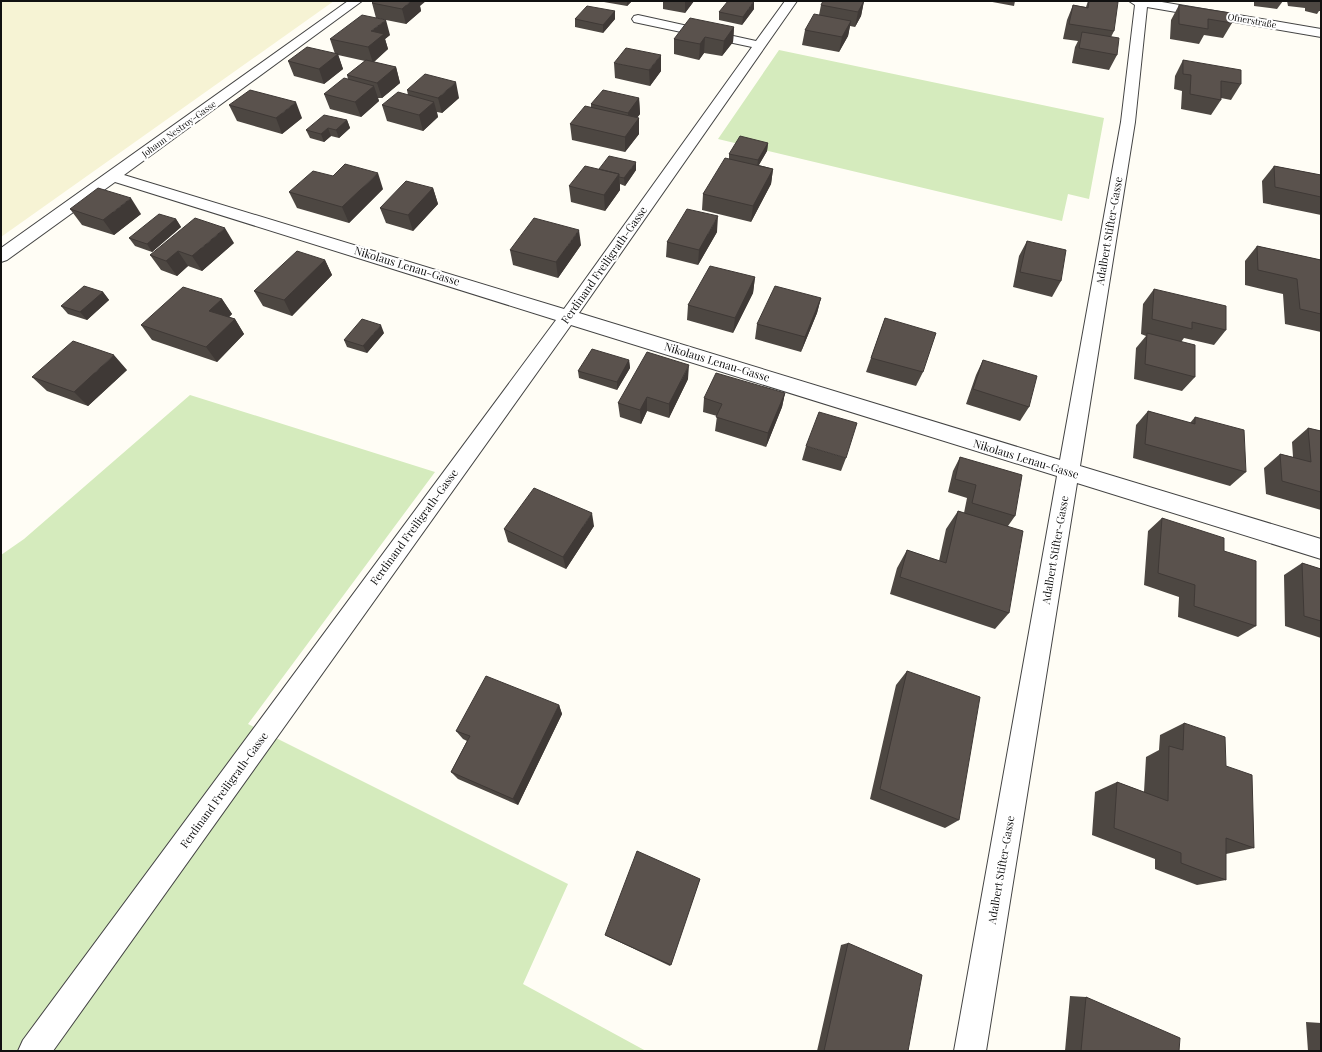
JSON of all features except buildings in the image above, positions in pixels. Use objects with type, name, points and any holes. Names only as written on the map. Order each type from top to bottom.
[{"type":"street","name":"Johann Nestroy-Gasse","points":[[1,256],[356,1]]},
{"type":"street","name":"Ferdinand Freiligrath-Gasse","points":[[34,1051],[568,316],[791,1]]},
{"type":"street","name":"Ofnerstraße","points":[[1140,1],[1321,33]]},
{"type":"street","name":"Adalbert Stifter-Gasse","points":[[970,1051],[1128,122],[1140,1]]},
{"type":"street","points":[[638,19],[759,45]]},
{"type":"street","name":"Nikolaus Lenau-Gasse","points":[[112,176],[1321,549]]},
{"type":"shaded area","points":[[1,1],[334,1],[1,237]]},
{"type":"green space","points":[[779,50],[1104,118],[1089,199],[1068,194],[1062,221],[718,139]]},
{"type":"green space","points":[[190,395],[435,472],[248,724],[568,884],[523,984],[646,1051],[1,1051],[1,555],[24,539]]}]
